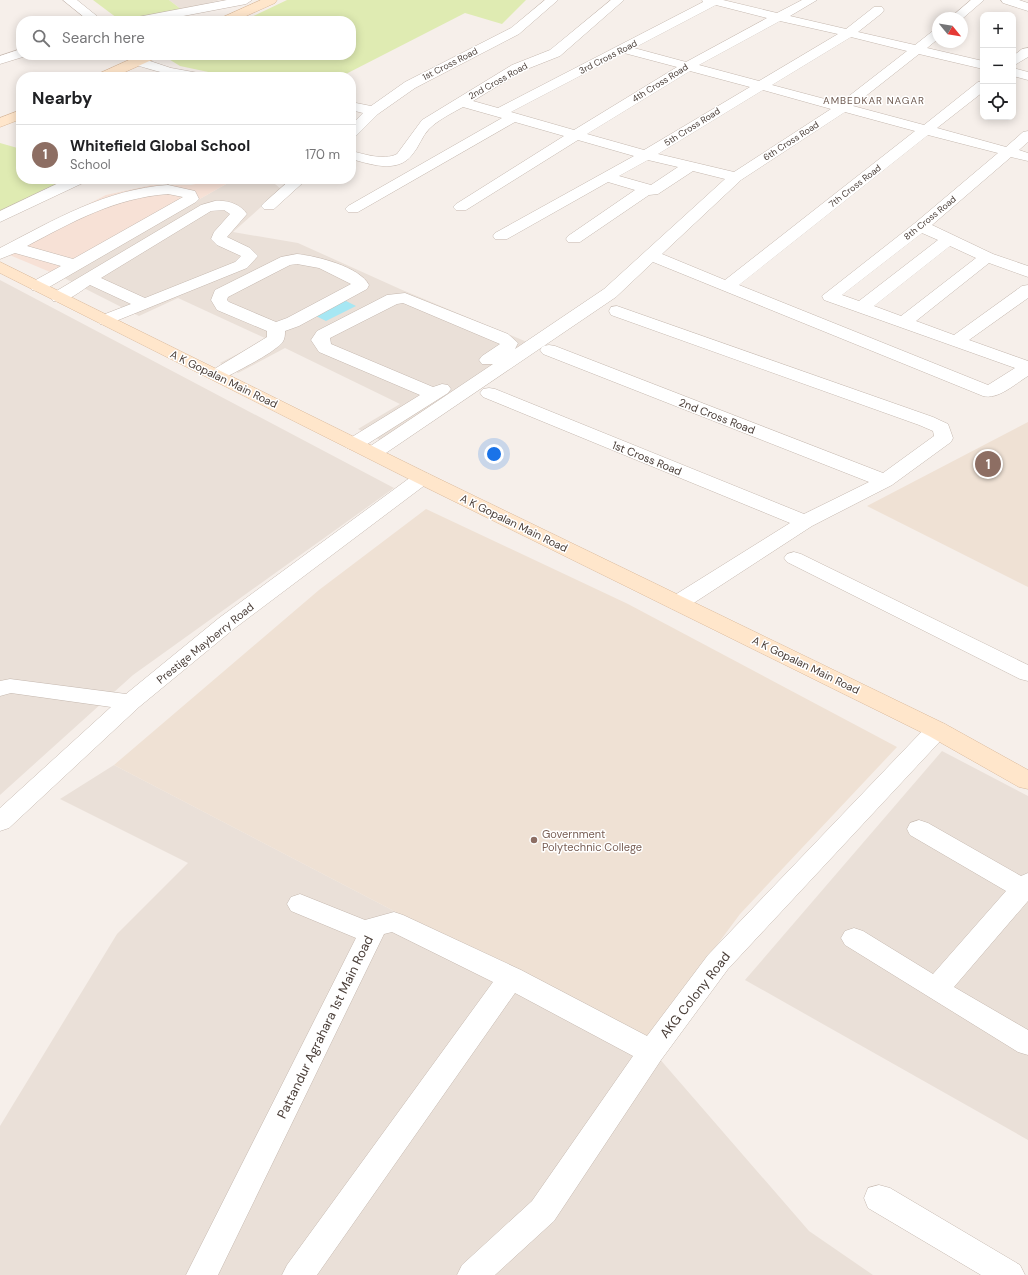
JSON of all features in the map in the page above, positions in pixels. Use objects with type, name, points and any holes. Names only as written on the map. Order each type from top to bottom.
[{"type":"street","points":[[69,0],[90,16]]},
{"type":"street","points":[[156,16],[199,4],[246,0]]},
{"type":"street","points":[[236,16],[271,0]]},
{"type":"street","name":"1st Cross Road","points":[[356,128],[373,111],[410,85],[515,31],[552,0]]},
{"type":"street","name":"2nd Cross Road","points":[[356,156],[385,162],[397,160],[406,154],[422,128],[427,123],[517,68],[555,52],[618,0]]},
{"type":"street","name":"4th Cross Road","points":[[461,207],[686,67],[777,16],[811,0]]},
{"type":"street","points":[[1007,0],[1028,7]]},
{"type":"street","points":[[713,1],[980,64]]},
{"type":"street","name":"3rd Cross Road","points":[[499,113],[713,1]]},
{"type":"street","points":[[962,12],[972,1]]},
{"type":"street","name":"5th Cross Road","points":[[501,236],[646,155],[849,33],[878,10]]},
{"type":"street","name":"6th Cross Road","points":[[373,453],[610,293],[736,177],[842,108],[932,38]]},
{"type":"street","points":[[623,49],[1028,157]]},
{"type":"street","points":[[1016,60],[1027,52]]},
{"type":"street","points":[[0,60],[16,55]]},
{"type":"street","points":[[114,72],[138,61],[173,72]]},
{"type":"street","points":[[1016,73],[1028,76]]},
{"type":"street","name":"7th Cross Road","points":[[726,287],[980,87]]},
{"type":"street","points":[[461,102],[646,155],[736,177]]},
{"type":"street","points":[[356,107],[373,111]]},
{"type":"street","points":[[0,123],[16,116]]},
{"type":"street","points":[[353,209],[514,117]]},
{"type":"street","name":"8th Cross Road","points":[[862,307],[830,296],[921,226],[1011,152],[1028,135]]},
{"type":"street","points":[[607,177],[653,191],[690,166]]},
{"type":"street","points":[[0,217],[68,184]]},
{"type":"street","points":[[274,202],[294,184]]},
{"type":"street","points":[[574,239],[647,189]]},
{"type":"street","points":[[7,251],[99,204],[119,197],[152,190],[180,190],[190,194],[191,199],[38,286]]},
{"type":"street","points":[[59,297],[206,208],[216,205],[234,208],[239,214],[220,234],[219,239],[228,246],[246,252],[250,256],[241,265],[106,320]]},
{"type":"street","points":[[921,226],[987,257],[1028,272]]},
{"type":"street","points":[[862,307],[949,239]]},
{"type":"street","points":[[7,251],[75,265]]},
{"type":"street","points":[[650,255],[989,392],[1028,367]]},
{"type":"street","points":[[904,322],[987,257]]},
{"type":"street","points":[[296,259],[315,261],[359,281],[361,286],[293,322],[276,328],[223,306],[219,300],[221,294],[287,260],[296,259]]},
{"type":"street","name":"A K Gopalan Main Road","points":[[0,267],[422,478],[937,730],[1028,781]]},
{"type":"street","points":[[89,279],[145,304]]},
{"type":"street","points":[[956,341],[1028,290]]},
{"type":"street","points":[[354,444],[434,394],[507,348],[509,343],[502,338],[404,298],[393,299],[323,335],[320,340],[325,348],[434,394]]},
{"type":"street","points":[[862,307],[1028,367]]},
{"type":"street","points":[[617,311],[926,421],[941,428],[944,438],[885,481],[805,522],[678,603]]},
{"type":"street","points":[[217,375],[276,339],[276,328]]},
{"type":"street","name":"2nd Cross Road","points":[[549,350],[885,481]]},
{"type":"street","name":"1st Cross Road","points":[[489,393],[805,522]]},
{"type":"street","name":"Prestige Mayberry Road","points":[[0,822],[131,702],[227,623],[422,478]]},
{"type":"street","points":[[794,558],[1028,674]]},
{"type":"street","points":[[2,688],[131,702]]},
{"type":"street","name":"AKG Colony Road","points":[[473,1275],[543,1211],[651,1052],[718,962],[937,730]]},
{"type":"street","points":[[919,828],[1026,888],[936,989]]},
{"type":"street","points":[[300,904],[371,933]]},
{"type":"street","name":"Pattandur Agrahara 1st Main Road","points":[[202,1275],[375,926],[394,922],[511,978],[651,1052]]},
{"type":"street","points":[[854,938],[1028,1044]]},
{"type":"street","points":[[298,1275],[511,978]]},
{"type":"street","points":[[879,1198],[1009,1275]]},
{"type":"shaded area","points":[[169,0],[220,0],[182,10]]},
{"type":"shaded area","points":[[226,184],[275,184],[281,189],[233,232],[298,243],[400,289],[527,342],[382,441],[358,429],[400,404],[285,348],[238,373],[220,363],[267,339],[178,298],[139,316],[62,277]]},
{"type":"shaded area","points":[[226,184],[62,277],[0,251],[0,249],[106,195],[152,185]]},
{"type":"shaded area","points":[[0,280],[394,488],[133,675],[0,795]]},
{"type":"shaded area","points":[[1028,422],[1028,587],[867,506]]},
{"type":"shaded area","name":"Government Polytechnic College","points":[[426,509],[628,604],[897,747],[740,914],[645,1042],[114,765],[319,590]]},
{"type":"shaded area","points":[[942,751],[1028,796],[1028,1140],[745,980]]},
{"type":"shaded area","points":[[114,765],[645,1042],[809,1231],[873,1275],[0,1275],[0,1126],[117,934],[188,863],[60,799]]},
{"type":"green space","points":[[93,0],[169,0],[182,10],[149,16],[114,16]]},
{"type":"green space","points":[[287,0],[526,0],[502,24],[465,13],[350,72],[208,72],[180,66],[170,60],[356,60],[356,16],[253,16]]},
{"type":"green space","points":[[0,143],[16,148],[16,184],[59,184],[45,189],[0,213]]},
{"type":"water","points":[[344,300],[356,306],[326,321],[314,315]]},
{"type":"place","name":"Whitefield Global School","points":[[988,464]]},
{"type":"place","name":"Government Polytechnic College","points":[[534,840]]},
{"type":"district","name":"AMBEDKAR NAGAR","points":[[874,100]]}]
